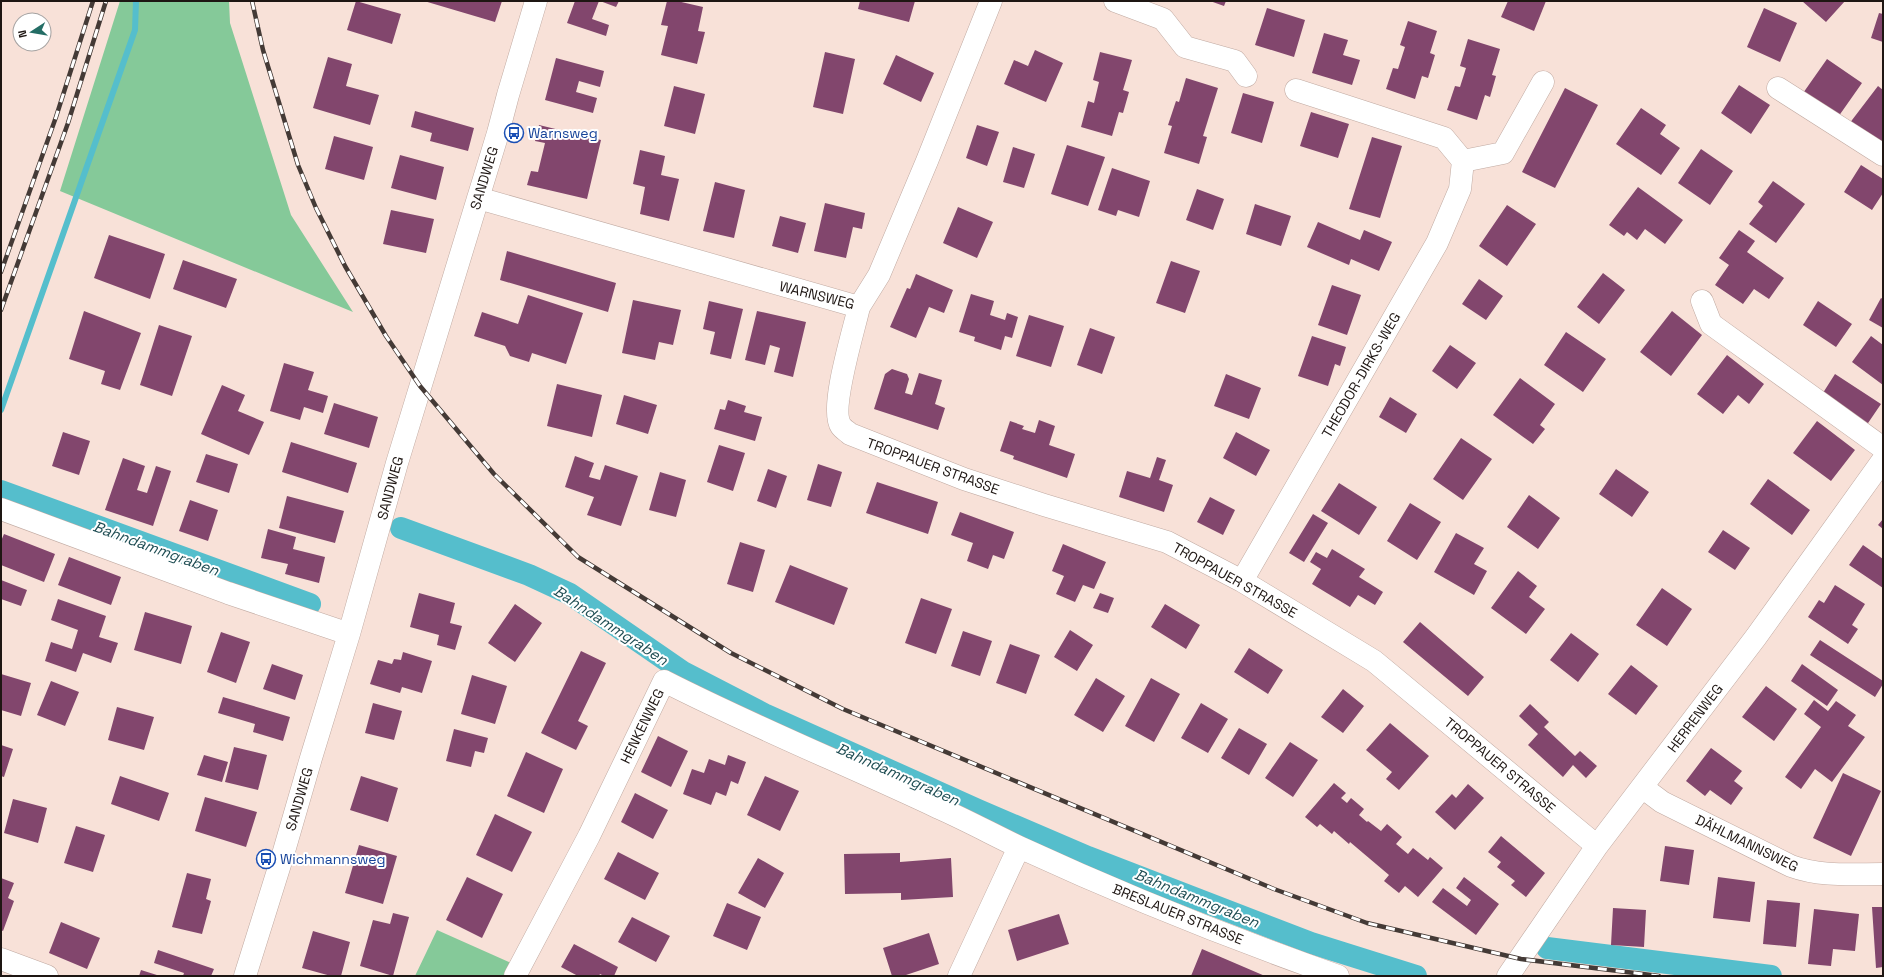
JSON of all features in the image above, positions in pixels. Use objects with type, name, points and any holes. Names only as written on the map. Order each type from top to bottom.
[{"type":"street","name":"SANDWEG","points":[[245,976],[349,634],[399,455],[498,133],[536,1]]},
{"type":"street","name":"WARNSWEG","points":[[478,198],[859,308],[882,268],[927,161],[991,1]]},
{"type":"street","points":[[1115,1],[1163,19],[1185,47],[1235,61],[1246,76]]},
{"type":"street","points":[[1296,90],[1444,138],[1463,161],[1503,153],[1544,82]]},
{"type":"street","points":[[1778,88],[1883,155]]},
{"type":"street","name":"THEODOR-DIRKS-WEG","points":[[1242,582],[1437,243],[1460,189],[1463,161]]},
{"type":"street","points":[[1702,301],[1711,324],[1883,448]]},
{"type":"street","name":"TROPPAUER STRASSE","points":[[859,308],[838,397],[838,414],[841,425],[850,434],[964,479],[1167,542],[1242,582],[1374,661],[1597,846]]},
{"type":"street","name":"HERRENWEG","points":[[1508,976],[1597,846],[1756,637],[1883,460]]},
{"type":"street","points":[[1,509],[228,593],[349,634]]},
{"type":"street","name":"HENKENWEG","points":[[515,976],[589,836],[664,681],[730,715],[939,808]]},
{"type":"street","name":"DÄHLMANNSWEG","points":[[1642,787],[1662,802],[1791,866],[1809,872],[1838,875],[1883,874]]},
{"type":"street","name":"BRESLAUER STRASSE","points":[[939,808],[1019,847],[1126,894],[1285,957],[1338,976]]},
{"type":"street","points":[[959,976],[1019,847]]},
{"type":"street","points":[[1,959],[47,976]]},
{"type":"green space","points":[[120,1],[229,1],[230,23],[291,215],[353,312],[60,191]]},
{"type":"green space","points":[[437,930],[520,967],[515,976],[415,976]]},
{"type":"building","points":[[356,1],[401,14],[392,44],[347,30]]},
{"type":"building","points":[[424,1],[502,1],[495,22]]},
{"type":"building","points":[[575,1],[599,1],[592,19],[609,25],[606,36],[567,23]]},
{"type":"building","points":[[600,1],[619,1],[616,7]]},
{"type":"building","points":[[667,1],[677,1],[703,7],[698,31],[705,32],[697,64],[661,55],[668,26],[661,25]]},
{"type":"building","points":[[860,1],[915,1],[909,22],[858,9]]},
{"type":"building","points":[[1210,1],[1226,1],[1224,6]]},
{"type":"building","points":[[1508,1],[1546,1],[1534,31],[1501,17]]},
{"type":"building","points":[[1802,1],[1845,1],[1826,22]]},
{"type":"building","points":[[1267,8],[1305,20],[1294,57],[1255,45]]},
{"type":"building","points":[[1764,8],[1797,23],[1780,62],[1747,47]]},
{"type":"building","points":[[1879,13],[1883,14],[1883,42],[1871,38]]},
{"type":"building","points":[[1408,21],[1437,31],[1430,53],[1435,55],[1428,78],[1422,76],[1415,99],[1386,89],[1393,68],[1398,69],[1405,47],[1400,45]]},
{"type":"building","points":[[1324,33],[1348,40],[1343,55],[1360,60],[1352,85],[1312,73]]},
{"type":"building","points":[[1468,39],[1500,49],[1492,75],[1496,76],[1490,97],[1485,95],[1477,120],[1447,110],[1455,86],[1460,87],[1466,68],[1460,66]]},
{"type":"building","points":[[1035,50],[1063,63],[1046,102],[1004,84],[1014,60],[1028,66]]},
{"type":"building","points":[[825,52],[855,59],[843,114],[813,107]]},
{"type":"building","points":[[1100,52],[1132,60],[1123,90],[1129,92],[1123,113],[1119,112],[1112,136],[1081,127],[1088,101],[1094,103],[1099,82],[1093,80]]},
{"type":"building","points":[[896,55],[934,73],[921,102],[883,84]]},
{"type":"building","points":[[328,57],[352,64],[346,86],[379,95],[370,125],[313,108]]},
{"type":"building","points":[[556,58],[604,71],[600,87],[579,81],[576,92],[597,98],[593,113],[545,100]]},
{"type":"building","points":[[1827,59],[1862,83],[1836,120],[1801,96]]},
{"type":"building","points":[[1186,78],[1218,88],[1203,136],[1207,137],[1199,164],[1164,153],[1172,126],[1168,125],[1176,101],[1179,102]]},
{"type":"building","points":[[1739,85],[1770,105],[1751,134],[1721,113]]},
{"type":"building","points":[[674,86],[705,94],[695,134],[664,126]]},
{"type":"building","points":[[1878,86],[1883,90],[1883,145],[1849,124]]},
{"type":"building","points":[[1565,88],[1598,105],[1555,188],[1522,172]]},
{"type":"building","points":[[1243,93],[1274,102],[1262,143],[1231,133]]},
{"type":"building","points":[[1641,108],[1666,125],[1660,134],[1680,148],[1661,175],[1616,144]]},
{"type":"building","points":[[415,111],[474,128],[468,151],[430,141],[432,133],[411,127]]},
{"type":"building","points":[[1311,112],[1349,124],[1338,158],[1300,146]]},
{"type":"building","points":[[539,125],[601,140],[587,199],[527,185],[531,171],[538,172],[545,143],[535,141]]},
{"type":"building","points":[[977,125],[999,132],[987,166],[966,158]]},
{"type":"building","points":[[334,136],[373,147],[364,180],[325,169]]},
{"type":"building","points":[[1372,137],[1402,146],[1380,218],[1349,209]]},
{"type":"building","points":[[1067,145],[1105,157],[1088,206],[1051,194]]},
{"type":"building","points":[[1013,147],[1035,154],[1024,188],[1003,182]]},
{"type":"building","points":[[1701,149],[1733,171],[1710,205],[1678,183]]},
{"type":"building","points":[[640,150],[665,156],[661,175],[679,179],[669,221],[640,214],[645,187],[633,184]]},
{"type":"building","points":[[400,155],[444,167],[436,200],[391,188]]},
{"type":"building","points":[[1861,165],[1883,179],[1883,193],[1872,210],[1844,192]]},
{"type":"building","points":[[1112,168],[1150,181],[1139,217],[1118,210],[1116,216],[1098,210]]},
{"type":"building","points":[[1773,181],[1805,204],[1776,243],[1749,224],[1763,206],[1758,202]]},
{"type":"building","points":[[715,182],[745,190],[734,238],[703,231]]},
{"type":"building","points":[[1638,187],[1683,220],[1665,244],[1645,229],[1637,240],[1627,232],[1624,236],[1609,225]]},
{"type":"building","points":[[1197,189],[1224,199],[1213,230],[1186,220]]},
{"type":"building","points":[[825,203],[865,213],[862,229],[853,227],[846,258],[814,251]]},
{"type":"building","points":[[1255,204],[1291,216],[1281,246],[1246,234]]},
{"type":"building","points":[[1507,205],[1536,224],[1507,266],[1479,246]]},
{"type":"building","points":[[958,207],[993,222],[977,258],[943,243]]},
{"type":"building","points":[[391,210],[434,219],[426,253],[383,244]]},
{"type":"building","points":[[780,216],[806,223],[798,253],[772,246]]},
{"type":"building","points":[[1318,222],[1360,240],[1364,230],[1392,242],[1379,271],[1351,259],[1349,265],[1307,247]]},
{"type":"building","points":[[1739,230],[1755,241],[1747,252],[1784,278],[1769,299],[1754,289],[1743,304],[1715,285],[1729,265],[1719,258]]},
{"type":"building","points":[[109,235],[165,254],[150,299],[94,278]]},
{"type":"building","points":[[507,251],[616,283],[608,312],[500,280]]},
{"type":"building","points":[[183,260],[237,279],[226,308],[173,289]]},
{"type":"building","points":[[1171,261],[1200,271],[1185,313],[1156,303]]},
{"type":"building","points":[[1603,273],[1625,290],[1599,324],[1577,307]]},
{"type":"building","points":[[916,274],[953,290],[944,313],[929,307],[916,338],[890,327],[907,288],[910,289]]},
{"type":"building","points":[[1479,279],[1503,296],[1486,320],[1462,304]]},
{"type":"building","points":[[1332,285],[1361,295],[1347,335],[1318,325]]},
{"type":"building","points":[[971,294],[994,301],[990,315],[1005,320],[1007,313],[1018,317],[1012,338],[1005,336],[1001,350],[974,341],[975,337],[959,332]]},
{"type":"building","points":[[528,295],[583,313],[566,364],[532,353],[529,362],[510,356],[505,346],[474,336],[482,312],[518,324]]},
{"type":"building","points":[[1881,298],[1883,299],[1883,328],[1869,320]]},
{"type":"building","points":[[633,300],[681,310],[673,345],[659,342],[655,360],[622,353]]},
{"type":"building","points":[[709,301],[743,309],[731,359],[710,354],[715,332],[703,329]]},
{"type":"building","points":[[1818,301],[1852,324],[1836,347],[1803,325]]},
{"type":"building","points":[[84,311],[141,333],[120,390],[101,384],[105,371],[69,359]]},
{"type":"building","points":[[757,311],[806,322],[793,377],[774,372],[780,348],[770,345],[765,365],[745,360]]},
{"type":"building","points":[[1672,311],[1702,335],[1671,376],[1640,352]]},
{"type":"building","points":[[1029,315],[1064,326],[1051,367],[1016,356]]},
{"type":"building","points":[[159,325],[192,336],[172,396],[140,385]]},
{"type":"building","points":[[1090,328],[1115,337],[1102,374],[1077,365]]},
{"type":"building","points":[[1566,332],[1606,359],[1583,392],[1544,365]]},
{"type":"building","points":[[1312,336],[1346,347],[1340,366],[1335,364],[1328,386],[1298,376]]},
{"type":"building","points":[[1871,336],[1883,345],[1883,385],[1852,362]]},
{"type":"building","points":[[1450,345],[1476,363],[1457,389],[1432,371]]},
{"type":"building","points":[[1727,355],[1764,384],[1749,404],[1738,395],[1723,414],[1697,394]]},
{"type":"building","points":[[284,363],[314,372],[308,390],[328,396],[323,413],[304,407],[300,420],[270,411]]},
{"type":"building","points":[[892,369],[907,374],[909,379],[905,393],[912,395],[919,373],[942,380],[935,404],[945,408],[938,430],[874,409],[885,374]]},
{"type":"building","points":[[1226,374],[1261,388],[1249,419],[1214,406]]},
{"type":"building","points":[[1835,374],[1881,404],[1866,426],[1821,396]]},
{"type":"building","points":[[1520,378],[1555,404],[1540,425],[1545,429],[1533,444],[1493,415]]},
{"type":"building","points":[[557,384],[602,395],[592,437],[547,426]]},
{"type":"building","points":[[222,385],[245,395],[238,411],[264,422],[249,455],[201,434]]},
{"type":"building","points":[[624,395],[657,405],[648,434],[616,424]]},
{"type":"building","points":[[1390,397],[1417,414],[1406,433],[1379,417]]},
{"type":"building","points":[[728,400],[746,406],[744,412],[762,417],[755,441],[714,429],[720,409],[725,410]]},
{"type":"building","points":[[334,403],[378,417],[369,448],[324,434]]},
{"type":"building","points":[[1039,420],[1055,426],[1049,445],[1075,454],[1067,478],[1013,459],[1014,456],[1000,451],[1010,421],[1024,426],[1022,429],[1035,433]]},
{"type":"building","points":[[1817,421],[1855,450],[1831,481],[1793,453]]},
{"type":"building","points":[[63,432],[90,441],[79,475],[52,466]]},
{"type":"building","points":[[1236,432],[1270,450],[1256,476],[1223,458]]},
{"type":"building","points":[[1461,438],[1492,459],[1463,500],[1433,479]]},
{"type":"building","points":[[291,442],[357,463],[348,493],[282,472]]},
{"type":"building","points":[[719,445],[745,453],[733,491],[707,482]]},
{"type":"building","points":[[206,454],[238,464],[229,493],[196,482]]},
{"type":"building","points":[[575,456],[594,463],[589,477],[600,480],[605,465],[638,476],[621,526],[587,515],[594,497],[565,487]]},
{"type":"building","points":[[1157,457],[1166,460],[1159,480],[1173,485],[1164,512],[1119,497],[1127,471],[1150,478]]},
{"type":"building","points":[[123,458],[145,466],[137,490],[147,493],[156,466],[171,471],[153,526],[105,510]]},
{"type":"building","points":[[818,464],[842,472],[831,507],[807,500]]},
{"type":"building","points":[[768,469],[787,476],[776,508],[757,501]]},
{"type":"building","points":[[1616,469],[1649,492],[1632,517],[1599,494]]},
{"type":"building","points":[[660,472],[686,480],[676,517],[649,510]]},
{"type":"building","points":[[1768,479],[1810,510],[1792,535],[1750,504]]},
{"type":"building","points":[[877,482],[938,502],[928,534],[866,513]]},
{"type":"building","points":[[1339,483],[1377,507],[1359,535],[1321,511]]},
{"type":"building","points":[[1529,495],[1560,518],[1538,549],[1507,527]]},
{"type":"building","points":[[287,496],[344,511],[335,543],[279,528]]},
{"type":"building","points":[[1210,497],[1235,510],[1223,535],[1197,522]]},
{"type":"building","points":[[190,500],[218,510],[208,541],[179,531]]},
{"type":"building","points":[[1410,503],[1441,522],[1417,560],[1387,541]]},
{"type":"building","points":[[960,512],[1014,532],[1004,559],[993,555],[988,569],[967,561],[973,543],[951,535]]},
{"type":"building","points":[[1313,514],[1328,523],[1304,562],[1289,553]]},
{"type":"building","points":[[1883,519],[1883,529],[1878,525]]},
{"type":"building","points":[[268,529],[296,537],[293,549],[325,557],[319,583],[285,574],[288,564],[261,558]]},
{"type":"building","points":[[1723,530],[1750,548],[1735,570],[1708,552]]},
{"type":"building","points":[[1456,533],[1484,548],[1474,564],[1487,571],[1474,595],[1434,572]]},
{"type":"building","points":[[4,534],[55,554],[44,582],[1,565],[1,541]]},
{"type":"building","points":[[740,542],[765,550],[753,592],[727,584]]},
{"type":"building","points":[[1063,544],[1106,562],[1094,589],[1083,585],[1075,602],[1056,594],[1064,576],[1052,571]]},
{"type":"building","points":[[1863,545],[1883,559],[1883,588],[1849,565]]},
{"type":"building","points":[[1332,549],[1365,569],[1359,577],[1383,592],[1375,605],[1358,595],[1350,607],[1312,584],[1321,569],[1310,562],[1316,552],[1327,558]]},
{"type":"building","points":[[69,557],[121,577],[111,605],[58,585]]},
{"type":"building","points":[[790,565],[848,588],[834,625],[775,602]]},
{"type":"building","points":[[1518,571],[1537,586],[1529,597],[1545,609],[1526,634],[1491,608]]},
{"type":"building","points":[[1,580],[27,590],[21,606],[1,599]]},
{"type":"building","points":[[1835,585],[1865,604],[1852,625],[1858,629],[1848,644],[1808,617],[1819,600],[1824,603]]},
{"type":"building","points":[[1662,588],[1692,609],[1667,646],[1636,625]]},
{"type":"building","points":[[419,593],[455,603],[450,623],[462,626],[455,650],[437,645],[439,635],[410,627]]},
{"type":"building","points":[[1100,593],[1114,598],[1108,613],[1093,608]]},
{"type":"building","points":[[921,598],[952,609],[936,654],[905,643]]},
{"type":"building","points":[[58,599],[106,616],[99,637],[118,643],[111,663],[83,653],[76,672],[45,661],[51,642],[72,649],[78,630],[51,620]]},
{"type":"building","points":[[515,604],[542,623],[515,662],[488,643]]},
{"type":"building","points":[[1165,604],[1200,625],[1186,649],[1151,627]]},
{"type":"building","points":[[145,612],[192,626],[181,664],[134,650]]},
{"type":"building","points":[[1420,622],[1484,677],[1468,696],[1403,642]]},
{"type":"building","points":[[1070,630],[1093,645],[1077,671],[1054,657]]},
{"type":"building","points":[[963,631],[992,641],[980,676],[951,666]]},
{"type":"building","points":[[221,632],[250,642],[236,683],[207,672]]},
{"type":"building","points":[[1571,633],[1599,654],[1578,682],[1550,660]]},
{"type":"building","points":[[1820,640],[1883,681],[1883,684],[1875,697],[1810,655]]},
{"type":"building","points":[[1010,644],[1040,655],[1026,694],[996,683]]},
{"type":"building","points":[[1249,648],[1283,670],[1268,694],[1234,672]]},
{"type":"building","points":[[581,651],[606,663],[578,721],[588,726],[576,750],[541,733]]},
{"type":"building","points":[[403,652],[432,661],[422,693],[402,687],[400,693],[370,684],[378,660],[392,664],[394,659],[401,660]]},
{"type":"building","points":[[272,664],[303,675],[295,700],[263,689]]},
{"type":"building","points":[[1802,664],[1838,690],[1827,706],[1791,681]]},
{"type":"building","points":[[1631,665],[1658,686],[1636,715],[1608,694]]},
{"type":"building","points":[[1,674],[31,683],[21,716],[1,710]]},
{"type":"building","points":[[472,675],[507,686],[495,724],[461,714]]},
{"type":"building","points":[[1096,678],[1125,696],[1103,732],[1074,715]]},
{"type":"building","points":[[1151,678],[1180,694],[1154,742],[1125,726]]},
{"type":"building","points":[[51,681],[79,692],[65,726],[37,715]]},
{"type":"building","points":[[1766,686],[1797,709],[1774,741],[1742,717]]},
{"type":"building","points":[[1343,689],[1364,706],[1343,733],[1321,717]]},
{"type":"building","points":[[223,697],[290,717],[283,741],[253,732],[255,724],[218,713]]},
{"type":"building","points":[[1814,700],[1828,711],[1836,701],[1856,715],[1848,726],[1865,737],[1832,782],[1815,769],[1801,789],[1785,777],[1821,727],[1804,714]]},
{"type":"building","points":[[373,703],[402,711],[394,740],[365,733]]},
{"type":"building","points":[[1201,703],[1228,719],[1208,753],[1181,738]]},
{"type":"building","points":[[1530,704],[1549,722],[1544,727],[1575,756],[1580,751],[1597,766],[1586,778],[1573,765],[1563,777],[1528,745],[1538,734],[1519,716]]},
{"type":"building","points":[[117,707],[154,717],[144,750],[108,740]]},
{"type":"building","points":[[1390,723],[1429,756],[1399,790],[1386,779],[1392,772],[1366,750]]},
{"type":"building","points":[[1239,728],[1267,744],[1249,775],[1221,758]]},
{"type":"building","points":[[454,729],[488,738],[484,753],[475,751],[471,767],[446,761]]},
{"type":"building","points":[[658,736],[688,751],[671,787],[641,772]]},
{"type":"building","points":[[1290,742],[1318,760],[1293,797],[1265,778]]},
{"type":"building","points":[[1,745],[13,749],[4,777],[1,776]]},
{"type":"building","points":[[234,747],[267,755],[258,790],[225,782]]},
{"type":"building","points":[[1711,748],[1742,771],[1734,781],[1743,788],[1731,805],[1710,790],[1705,796],[1686,781]]},
{"type":"building","points":[[526,752],[563,769],[544,813],[507,796]]},
{"type":"building","points":[[204,755],[228,762],[222,782],[197,775]]},
{"type":"building","points":[[728,755],[746,762],[738,784],[731,781],[726,796],[716,792],[711,805],[683,794],[692,769],[704,773],[709,759],[725,765]]},
{"type":"building","points":[[1843,773],[1881,791],[1851,856],[1813,838]]},
{"type":"building","points":[[120,776],[169,793],[159,821],[111,804]]},
{"type":"building","points":[[361,776],[398,788],[388,822],[350,810]]},
{"type":"building","points":[[765,776],[799,791],[780,831],[747,815]]},
{"type":"building","points":[[1334,783],[1346,793],[1341,798],[1347,803],[1351,798],[1364,809],[1359,815],[1367,822],[1368,821],[1381,831],[1387,824],[1402,837],[1396,844],[1408,854],[1413,848],[1428,860],[1430,857],[1443,868],[1418,897],[1405,886],[1399,893],[1384,881],[1389,875],[1350,842],[1349,844],[1334,831],[1332,834],[1320,824],[1317,827],[1305,817]]},
{"type":"building","points":[[1468,784],[1484,798],[1455,830],[1435,812],[1452,794],[1456,798]]},
{"type":"building","points":[[635,793],[668,810],[653,839],[621,822]]},
{"type":"building","points":[[205,797],[257,812],[246,847],[195,831]]},
{"type":"building","points":[[13,799],[47,808],[38,843],[4,833]]},
{"type":"building","points":[[495,814],[532,832],[512,872],[476,855]]},
{"type":"building","points":[[76,826],[105,835],[93,872],[64,863]]},
{"type":"building","points":[[1501,836],[1545,873],[1526,897],[1511,885],[1515,881],[1497,867],[1501,862],[1488,852]]},
{"type":"building","points":[[359,845],[397,856],[383,904],[345,893]]},
{"type":"building","points":[[1665,846],[1694,850],[1689,885],[1660,881]]},
{"type":"building","points":[[618,852],[659,873],[645,900],[604,879]]},
{"type":"building","points":[[900,853],[900,862],[951,858],[953,897],[901,900],[901,893],[845,894],[844,854]]},
{"type":"building","points":[[758,858],[784,873],[765,908],[738,893]]},
{"type":"building","points":[[187,873],[211,879],[206,899],[211,901],[202,934],[172,927]]},
{"type":"building","points":[[467,877],[503,894],[482,938],[446,920]]},
{"type":"building","points":[[1464,877],[1499,904],[1476,935],[1432,902],[1443,888],[1467,906],[1471,900],[1456,888]]},
{"type":"building","points":[[1718,877],[1755,882],[1750,922],[1713,918]]},
{"type":"building","points":[[1,878],[14,883],[8,898],[14,901],[3,931],[1,930]]},
{"type":"building","points":[[1767,900],[1800,903],[1796,947],[1763,944]]},
{"type":"building","points":[[727,903],[761,917],[747,950],[713,936]]},
{"type":"building","points":[[1872,907],[1883,907],[1883,967],[1876,968]]},
{"type":"building","points":[[1613,908],[1646,910],[1644,947],[1611,945]]},
{"type":"building","points":[[1814,909],[1859,914],[1855,951],[1833,949],[1831,966],[1808,964]]},
{"type":"building","points":[[393,913],[409,917],[393,976],[360,966],[373,920],[390,924]]},
{"type":"building","points":[[1059,914],[1069,944],[1017,961],[1008,930]]},
{"type":"building","points":[[632,917],[670,936],[656,962],[618,942]]},
{"type":"building","points":[[61,922],[100,938],[87,969],[49,953]]},
{"type":"building","points":[[313,931],[350,942],[341,976],[331,976],[302,968]]},
{"type":"building","points":[[929,933],[939,964],[903,976],[892,976],[883,948]]},
{"type":"building","points":[[574,944],[618,967],[614,976],[604,976],[600,974],[599,976],[578,976],[561,967]]},
{"type":"building","points":[[1202,949],[1265,976],[1191,976]]},
{"type":"building","points":[[158,950],[214,969],[211,976],[183,976],[184,973],[154,963]]},
{"type":"building","points":[[141,970],[160,976],[139,976]]},
{"type":"waterway","points":[[1,410],[135,30],[136,1]]},
{"type":"waterway","name":"Bahndammgraben","points":[[1,491],[310,604]]},
{"type":"waterway","name":"Bahndammgraben","points":[[401,528],[529,575],[570,594],[683,672],[764,714],[978,810],[1088,857],[1311,943],[1416,976]]},
{"type":"waterway","name":"Bahndammgraben","points":[[1547,948],[1771,976]]},
{"type":"railway","points":[[1,272],[56,117],[93,1]]},
{"type":"railway","points":[[1,310],[68,123],[106,1]]},
{"type":"railway","points":[[252,1],[263,50],[298,165],[316,208],[345,266],[386,336],[420,386],[494,474],[578,557],[731,653],[843,709],[1274,889],[1367,923],[1521,959],[1659,976]]},
{"type":"place","name":"Warnsweg","points":[[514,133]]},
{"type":"place","name":"Wichmannsweg","points":[[266,859]]}]
